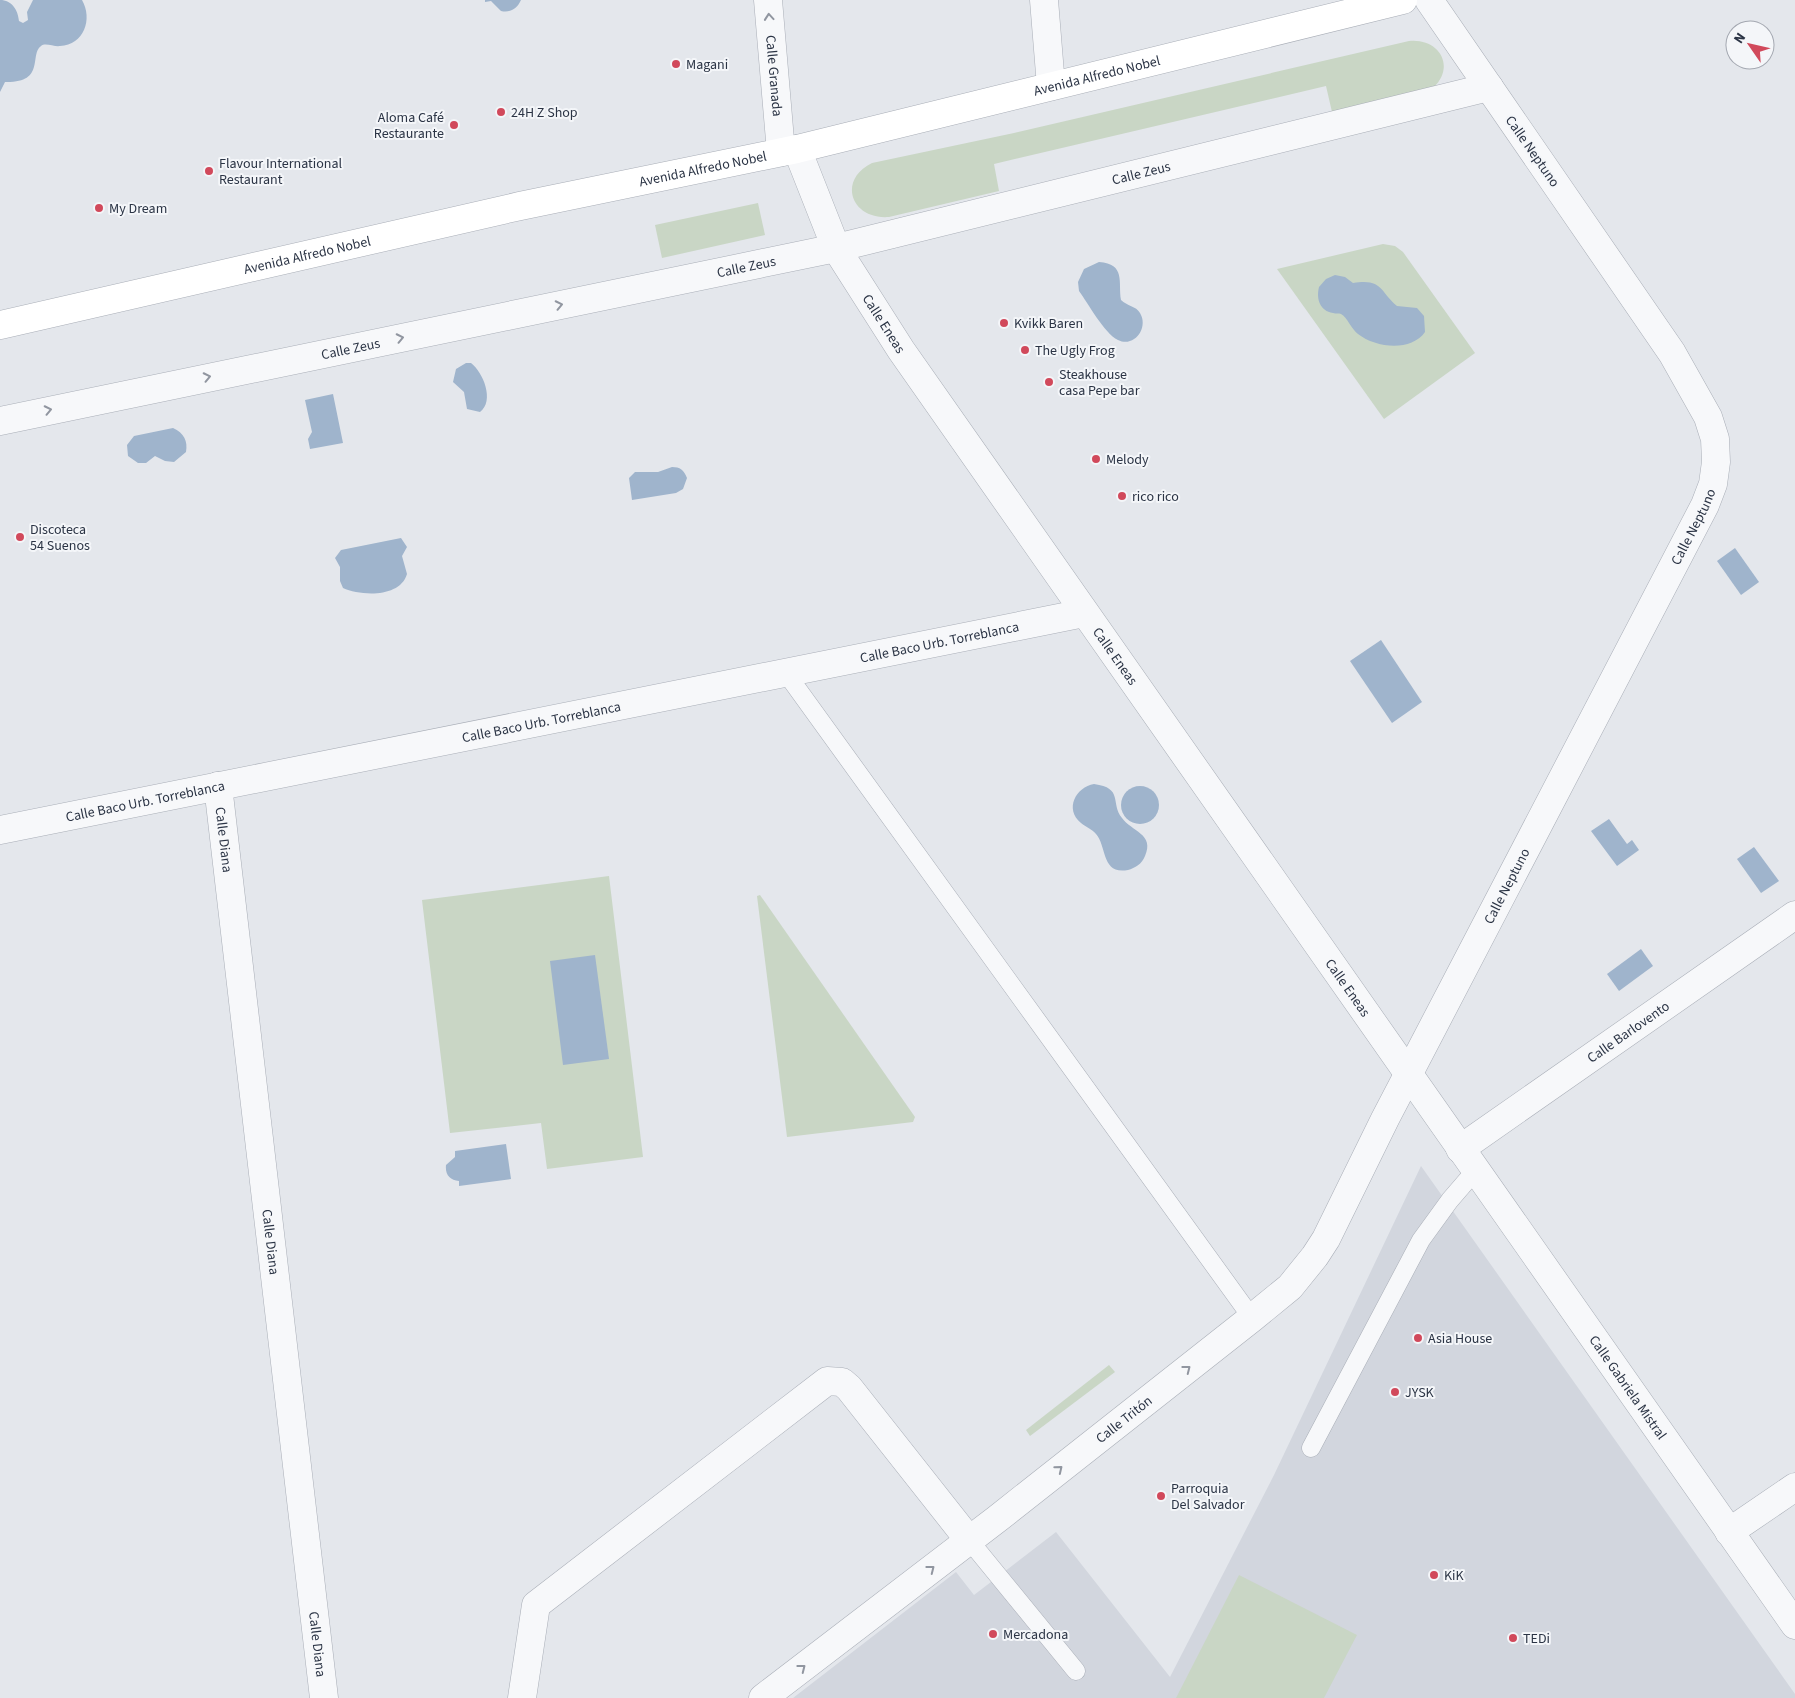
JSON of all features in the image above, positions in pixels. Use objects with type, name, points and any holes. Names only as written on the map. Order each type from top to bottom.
[{"type":"main road","name":"Avenida Alfredo Nobel","points":[[0,325],[520,206],[789,151],[1390,2]]},
{"type":"street","name":"Calle Granada","points":[[768,0],[789,151]]},
{"type":"street","points":[[1044,0],[1051,86]]},
{"type":"street","name":"Calle Neptuno","points":[[1409,1076],[1693,531],[1713,484],[1716,462],[1715,439],[1708,418],[1672,353],[1429,0]]},
{"type":"street","name":"Calle Zeus","points":[[0,421],[836,248],[1489,87]]},
{"type":"street","name":"Calle Eneas","points":[[789,151],[836,248],[901,350],[1460,1149]]},
{"type":"street","name":"Calle Baco Urb. Torreblanca","points":[[0,830],[1084,613]]},
{"type":"street","name":"Calle Diana","points":[[218,786],[324,1698]]},
{"type":"street","name":"Calle Barlovento","points":[[1460,1149],[1795,915]]},
{"type":"street","name":"Calle Tritón","points":[[763,1698],[969,1540],[1290,1287],[1326,1239],[1385,1118],[1409,1076]]},
{"type":"street","name":"Calle Gabriela Mistral","points":[[1460,1149],[1795,1625]]},
{"type":"street","points":[[522,1698],[536,1605],[827,1382],[842,1382],[849,1388],[969,1540]]},
{"type":"street","points":[[1729,1532],[1795,1487]]},
{"type":"lane","points":[[786,673],[1252,1318]]},
{"type":"lane","points":[[1311,1448],[1421,1240],[1450,1200],[1476,1171]]},
{"type":"lane","points":[[969,1540],[1076,1671]]},
{"type":"shaded area","points":[[1421,1166],[1795,1694],[1795,1698],[793,1698],[956,1572],[974,1595],[1056,1532],[1170,1677],[1274,1475]]},
{"type":"green space","points":[[1409,41],[1419,41],[1428,44],[1441,55],[1443,70],[1440,79],[1434,87],[1332,112],[1326,86],[994,164],[999,191],[889,217],[876,216],[865,212],[853,198],[852,188],[855,179],[861,170],[872,163],[1014,133]]},
{"type":"green space","points":[[758,203],[765,235],[662,258],[655,225]]},
{"type":"green space","points":[[1383,244],[1395,246],[1403,252],[1475,353],[1384,419],[1277,269]]},
{"type":"green space","points":[[609,876],[643,1157],[547,1169],[541,1123],[450,1133],[422,900]]},
{"type":"green space","points":[[760,895],[915,1117],[913,1122],[787,1137],[757,896]]},
{"type":"green space","points":[[1109,1365],[1115,1372],[1030,1436],[1026,1430]]},
{"type":"green space","points":[[1239,1575],[1357,1635],[1324,1698],[1176,1698]]},
{"type":"water","points":[[0,0],[11,4],[16,10],[19,21],[23,23],[28,20],[27,12],[33,0],[82,0],[87,15],[84,30],[75,41],[68,45],[45,44],[41,46],[31,73],[26,78],[18,81],[5,82],[0,92]]},
{"type":"water","points":[[485,0],[521,0],[513,10],[501,11],[491,1],[485,2]]},
{"type":"water","points":[[1099,262],[1108,263],[1117,270],[1120,281],[1121,300],[1134,307],[1140,313],[1143,325],[1134,339],[1124,342],[1118,340],[1107,331],[1079,291],[1078,282],[1084,269]]},
{"type":"water","points":[[1335,275],[1345,277],[1353,283],[1376,284],[1397,306],[1417,308],[1424,316],[1425,332],[1411,343],[1402,345],[1383,345],[1365,339],[1356,332],[1343,316],[1325,310],[1320,304],[1318,296],[1319,287],[1326,279]]},
{"type":"water","points":[[466,363],[471,363],[480,373],[486,387],[487,401],[480,412],[467,409],[464,392],[453,382],[456,369]]},
{"type":"water","points":[[333,394],[343,443],[310,449],[308,439],[312,432],[305,400]]},
{"type":"water","points":[[173,428],[182,435],[186,444],[186,452],[174,462],[165,461],[155,456],[146,463],[138,463],[128,456],[127,445],[134,436]]},
{"type":"water","points":[[672,467],[683,471],[686,475],[687,478],[683,489],[676,493],[632,500],[629,478],[635,472],[658,472]]},
{"type":"water","points":[[401,538],[407,547],[402,556],[407,574],[403,582],[397,587],[379,593],[360,593],[343,588],[340,581],[340,567],[335,558],[341,550]]},
{"type":"water","points":[[1735,548],[1759,582],[1741,595],[1717,561]]},
{"type":"water","points":[[1381,640],[1422,702],[1392,723],[1350,661]]},
{"type":"water","points":[[1094,784],[1103,786],[1113,793],[1122,818],[1141,834],[1147,843],[1144,859],[1133,868],[1119,870],[1113,868],[1106,858],[1096,834],[1081,823],[1073,811],[1074,799],[1077,794],[1082,789]]},
{"type":"water","points":[[1140,786],[1154,791],[1159,805],[1154,819],[1140,824],[1126,819],[1121,805],[1126,791]]},
{"type":"water","points":[[1609,819],[1627,844],[1632,840],[1639,850],[1617,866],[1591,831]]},
{"type":"water","points":[[1754,847],[1779,881],[1761,893],[1737,859]]},
{"type":"water","points":[[1641,949],[1653,966],[1619,991],[1607,974]]},
{"type":"water","points":[[595,955],[609,1059],[563,1065],[550,961]]},
{"type":"water","points":[[506,1144],[511,1179],[459,1186],[459,1181],[447,1174],[446,1165],[455,1157],[455,1151]]},
{"type":"place","name":"Magani","points":[[676,64]]},
{"type":"place","name":"24H Z Shop","points":[[501,112]]},
{"type":"place","name":"Aloma Café Restaurante","points":[[454,125]]},
{"type":"place","name":"Flavour International Restaurant","points":[[209,171]]},
{"type":"place","name":"My Dream","points":[[99,208]]},
{"type":"place","name":"Kvikk Baren","points":[[1004,323]]},
{"type":"place","name":"The Ugly Frog","points":[[1025,350]]},
{"type":"place","name":"Steakhouse casa Pepe bar","points":[[1049,382]]},
{"type":"place","name":"Melody","points":[[1096,459]]},
{"type":"place","name":"rico rico","points":[[1122,496]]},
{"type":"place","name":"Discoteca 54 Suenos","points":[[20,537]]},
{"type":"place","name":"Asia House","points":[[1418,1338]]},
{"type":"place","name":"JYSK","points":[[1395,1392]]},
{"type":"place","name":"Parroquia Del Salvador","points":[[1161,1496]]},
{"type":"place","name":"KiK","points":[[1434,1575]]},
{"type":"place","name":"Mercadona","points":[[993,1634]]},
{"type":"place","name":"TEDi","points":[[1513,1638]]}]
